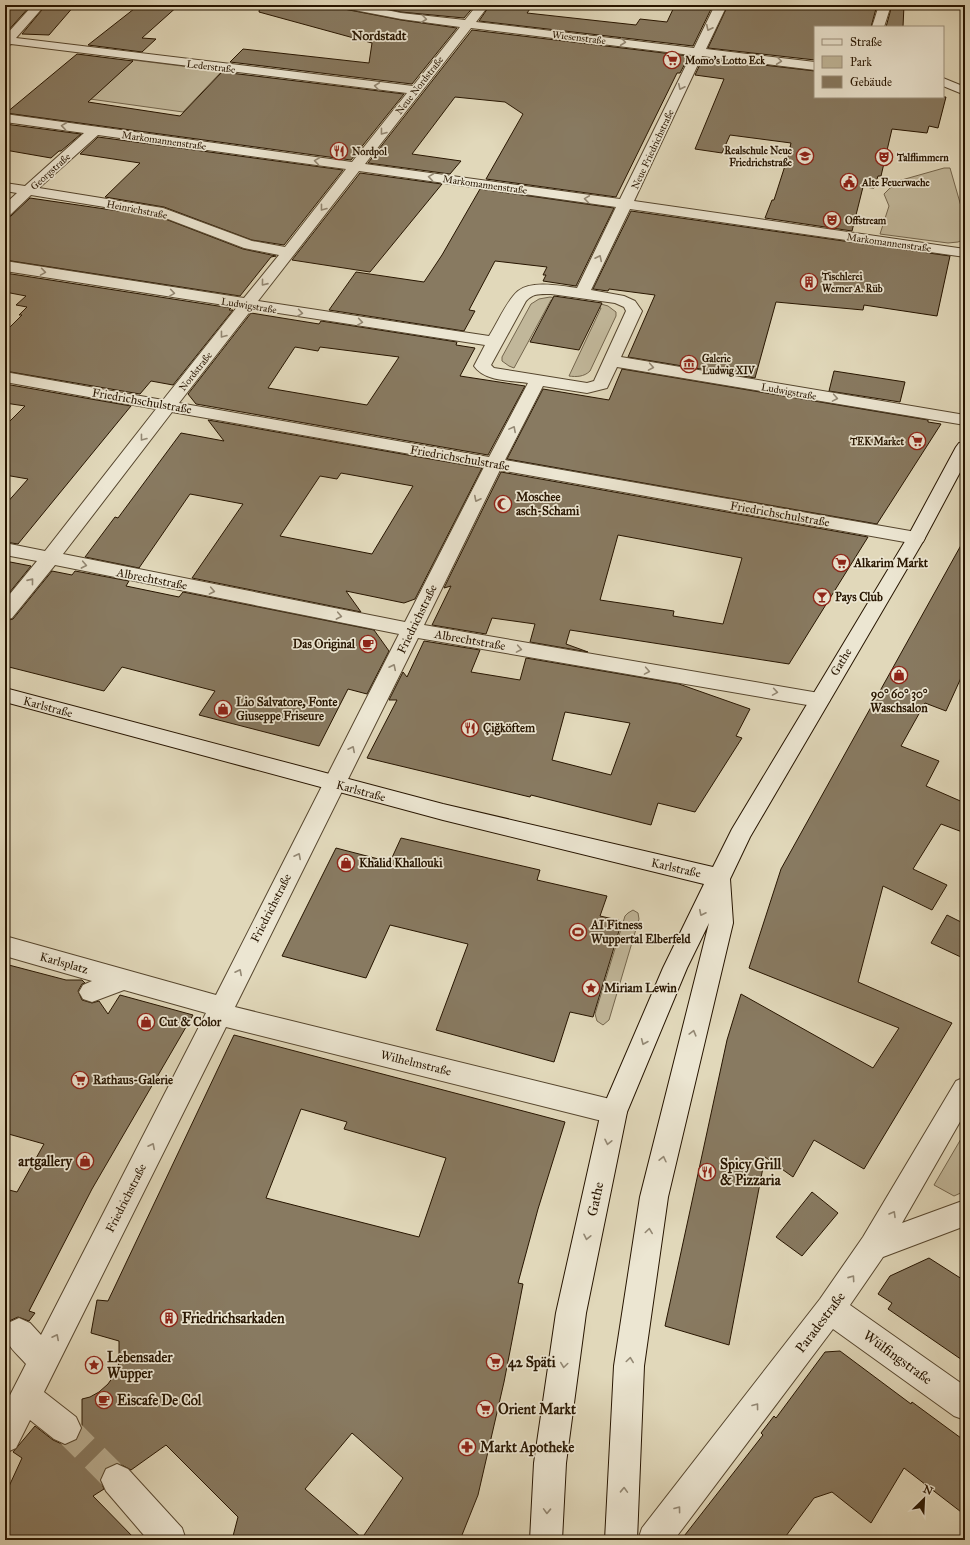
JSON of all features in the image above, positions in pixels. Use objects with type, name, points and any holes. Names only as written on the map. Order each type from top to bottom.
[{"type":"street","points":[[6,42],[38,5]]},
{"type":"street","name":"Wiesenstraße","points":[[344,5],[401,16],[814,66]]},
{"type":"street","name":"Neue Nordstraße","points":[[356,166],[483,5]]},
{"type":"street","name":"Neue Friedrichstraße","points":[[582,293],[721,5]]},
{"type":"street","points":[[878,26],[885,5]]},
{"type":"street","name":"Lederstraße","points":[[6,42],[415,90]]},
{"type":"street","points":[[944,81],[965,82]]},
{"type":"street","points":[[944,81],[965,91]]},
{"type":"street","name":"Markomannenstraße","points":[[5,118],[356,166],[965,253]]},
{"type":"street","name":"Georgstraße","points":[[5,212],[95,130]]},
{"type":"street","name":"Nordstraße","points":[[5,613],[50,558],[167,406],[356,166]]},
{"type":"street","name":"Heinrichstraße","points":[[5,187],[163,212],[249,245],[289,252]]},
{"type":"street","name":"Ludwigstraße","points":[[5,266],[247,305],[494,342]]},
{"type":"street","points":[[551,289],[619,299],[630,304],[634,312],[613,361],[601,384],[587,388],[489,372],[482,366],[494,342],[522,295],[533,290],[551,289]]},
{"type":"street","name":"Ludwigstraße","points":[[613,361],[965,420]]},
{"type":"street","name":"Friedrichschulstraße","points":[[5,377],[916,538]]},
{"type":"street","name":"Friedrichstraße","points":[[5,1437],[15,1398],[43,1361],[335,784],[494,464],[538,380]]},
{"type":"street","name":"Gathe","points":[[546,1540],[550,1463],[571,1314],[614,1112],[675,968],[740,836],[916,538],[965,447]]},
{"type":"street","name":"Albrechtstraße","points":[[5,549],[411,630],[819,700]]},
{"type":"street","name":"Karlstraße","points":[[5,696],[335,784],[520,831],[719,878]]},
{"type":"street","name":"Gathe","points":[[622,1540],[629,1366],[648,1235],[655,1190],[721,923],[719,878]]},
{"type":"street","name":"Karlsplatz","points":[[5,946],[123,979],[220,1010]]},
{"type":"street","name":"Karlsplatz","points":[[92,992],[123,979]]},
{"type":"street","name":"Wilhelmstraße","points":[[220,1010],[614,1112]]},
{"type":"street","name":"Paradestraße","points":[[654,1540],[830,1309],[873,1247],[965,1090]]},
{"type":"street","points":[[873,1247],[965,1213]]},
{"type":"street","name":"Wülfingstraße","points":[[830,1309],[965,1406]]},
{"type":"street","points":[[19,1333],[43,1361]]},
{"type":"street","points":[[15,1398],[65,1428]]},
{"type":"street","points":[[117,1480],[170,1540]]},
{"type":"green space","points":[[133,60],[222,71],[183,112],[90,99]]},
{"type":"green space","points":[[944,168],[950,168],[965,220],[965,239],[958,242],[948,243],[880,234],[889,206],[884,194],[890,188],[902,183],[898,181]]},
{"type":"green space","points":[[550,297],[601,304],[608,306],[616,312],[616,316],[590,371],[583,375],[569,376],[601,308],[571,302],[551,300],[514,368],[502,361],[502,357],[531,304],[539,299]]},
{"type":"green space","points":[[633,910],[638,913],[639,919],[609,1020],[603,1025],[597,1021],[595,1014],[625,916]]},
{"type":"green space","points":[[965,1132],[965,1191],[954,1196],[934,1185]]},
{"type":"building","points":[[5,5],[31,5],[6,33],[5,33]]},
{"type":"building","points":[[46,5],[75,5],[49,35],[22,34]]},
{"type":"building","points":[[139,5],[179,5],[142,38],[156,39],[142,52],[88,45]]},
{"type":"building","points":[[260,5],[336,5],[339,8],[401,20],[457,28],[412,84],[230,62],[243,49],[369,63],[372,43],[259,12]]},
{"type":"building","points":[[369,5],[475,5],[464,18],[401,12]]},
{"type":"building","points":[[490,5],[533,5],[527,13],[636,25],[640,19],[667,22],[675,5],[713,5],[693,46],[479,21]]},
{"type":"building","points":[[728,5],[877,5],[871,26],[814,26],[814,60],[708,48]]},
{"type":"building","points":[[892,5],[904,5],[903,26],[886,26]]},
{"type":"building","points":[[472,30],[689,56],[680,73],[677,73],[616,197],[486,179],[523,114],[505,102],[455,97],[412,154],[461,161],[450,174],[368,163]]},
{"type":"building","points":[[77,54],[133,61],[88,102],[180,116],[222,72],[404,94],[351,160],[6,113]]},
{"type":"building","points":[[703,58],[814,71],[814,98],[946,97],[938,128],[929,126],[927,133],[892,129],[881,176],[878,176],[874,188],[863,187],[852,231],[765,218],[772,200],[774,200],[791,143],[730,135],[722,153],[695,149],[724,79],[695,75]]},
{"type":"building","points":[[5,124],[81,134],[51,158],[5,150]]},
{"type":"building","points":[[98,137],[343,170],[284,245],[252,240],[164,207],[105,197],[140,163],[80,154]]},
{"type":"building","points":[[360,173],[442,184],[370,272],[292,260]]},
{"type":"building","points":[[480,189],[614,208],[576,286],[543,281],[546,275],[543,275],[547,267],[495,261],[469,310],[475,311],[464,331],[329,310],[356,272],[424,282],[442,255]]},
{"type":"building","points":[[30,198],[160,217],[243,249],[276,256],[271,257],[240,296],[5,260],[5,217],[11,216]]},
{"type":"building","points":[[631,211],[950,256],[937,316],[864,305],[863,310],[776,302],[755,378],[628,357],[655,295],[609,289],[608,291],[593,289]]},
{"type":"building","points":[[5,273],[231,308],[229,310],[233,310],[173,385],[151,381],[140,394],[5,371],[5,332],[22,315],[19,315],[27,307],[16,305],[26,296],[5,292]]},
{"type":"building","points":[[554,296],[602,303],[579,350],[530,342]]},
{"type":"building","points":[[251,313],[319,324],[321,321],[457,342],[456,345],[475,348],[460,376],[525,386],[488,455],[196,404],[188,394]],"holes":[[[295,347],[318,351],[320,347],[399,357],[367,405],[268,388]]]},
{"type":"building","points":[[622,369],[928,420],[928,422],[941,424],[877,524],[507,459],[543,389],[609,400]]},
{"type":"building","points":[[834,371],[905,382],[900,402],[829,391]]},
{"type":"building","points":[[5,384],[131,406],[18,544],[5,542],[5,505],[28,479],[5,475],[5,426],[25,406],[5,403]]},
{"type":"building","points":[[208,420],[482,468],[415,599],[404,603],[346,591],[361,612],[192,578],[243,504],[190,494],[139,568],[85,557],[115,517],[118,518],[181,433],[224,441]],"holes":[[[341,473],[413,486],[372,554],[280,536],[320,476],[337,479]]]},
{"type":"building","points":[[501,472],[868,537],[789,664],[570,630],[566,644],[588,652],[530,642],[535,624],[492,618],[486,634],[432,625],[451,586],[444,588]],"holes":[[[618,535],[742,558],[723,624],[673,616],[674,611],[600,600]]]},
{"type":"building","points":[[965,538],[965,669],[946,711],[925,703],[901,746],[939,761],[926,786],[965,803],[965,833],[941,824],[913,869],[947,885],[932,910],[883,886],[858,982],[952,1023],[864,1169],[814,1140],[793,1177],[765,1157],[729,1345],[665,1326],[727,1040],[741,994],[873,1068],[899,1028],[749,968],[781,869]]},
{"type":"building","points":[[5,561],[31,566],[5,598]]},
{"type":"building","points":[[52,571],[72,575],[75,571],[129,581],[126,586],[179,597],[183,592],[374,630],[389,651],[367,694],[348,689],[319,746],[199,715],[215,691],[122,667],[104,691],[5,666],[5,621],[13,619]]},
{"type":"building","points":[[424,641],[480,650],[471,672],[520,680],[526,658],[679,684],[750,709],[736,736],[742,738],[695,812],[658,803],[651,825],[531,795],[530,797],[367,758],[397,700],[389,700],[403,672],[407,677]],"holes":[[[565,712],[630,723],[611,775],[552,760]]]},
{"type":"building","points":[[401,838],[540,870],[537,880],[607,896],[600,916],[622,921],[593,1017],[570,1012],[554,1062],[436,1030],[468,944],[390,925],[366,978],[282,956],[336,848],[390,862]]},
{"type":"building","points":[[947,915],[965,924],[965,959],[931,943]]},
{"type":"building","name":"Rathaus-Galerie","points":[[5,964],[66,980],[82,980],[85,983],[82,984],[78,991],[82,1000],[92,1003],[99,1001],[108,1014],[120,995],[193,1015],[92,1189],[29,1311],[35,1313],[29,1321],[18,1317],[7,1322],[5,1328],[5,1189],[17,1192],[44,1144],[5,1133]]},
{"type":"building","points":[[234,1035],[565,1122],[538,1209],[518,1283],[523,1284],[504,1382],[478,1495],[460,1540],[232,1540],[238,1517],[166,1445],[131,1470],[118,1463],[105,1468],[100,1479],[104,1489],[93,1496],[136,1540],[5,1540],[5,1495],[22,1458],[13,1452],[35,1426],[53,1440],[64,1445],[77,1440],[78,1438],[82,1439],[82,1399],[99,1392],[108,1384],[115,1374],[119,1363],[119,1341],[91,1333],[97,1300],[108,1301]],"holes":[[[301,1109],[347,1122],[344,1129],[446,1158],[419,1237],[266,1198]],[[352,1433],[403,1478],[362,1538],[305,1489]]]},
{"type":"building","points":[[812,1192],[838,1213],[802,1256],[776,1237]]},
{"type":"building","points":[[929,1258],[965,1281],[965,1362],[888,1309],[892,1303],[878,1294],[890,1276]]},
{"type":"building","points":[[840,1351],[911,1404],[912,1402],[965,1441],[965,1515],[904,1468],[871,1523],[832,1492],[814,1498],[783,1540],[681,1540],[763,1435],[761,1433],[774,1416],[776,1418],[825,1352]]},
{"type":"tunnel","points":[[65,1428],[117,1480]]},
{"type":"place","name":"Momo's Lotto Eck","points":[[672,60]]},
{"type":"place","name":"Nordpol","points":[[339,151]]},
{"type":"place","name":"Realschule Neue Friedrichstraße","points":[[805,156]]},
{"type":"place","name":"Talflimmern","points":[[884,157]]},
{"type":"place","name":"Alte Feuerwache","points":[[849,182]]},
{"type":"place","name":"Offstream","points":[[832,220]]},
{"type":"place","name":"Tischlerei Werner A. Rüb","points":[[809,282]]},
{"type":"place","name":"Galerie Ludwig XIV","points":[[689,364]]},
{"type":"place","name":"TEK Market","points":[[917,441]]},
{"type":"place","name":"Moschee asch-Schami","points":[[503,504]]},
{"type":"place","name":"Alkarim Markt","points":[[841,563]]},
{"type":"place","name":"Pays Club","points":[[822,597]]},
{"type":"place","name":"Das Original","points":[[368,644]]},
{"type":"place","name":"90° 60° 30° Waschsalon","points":[[899,675]]},
{"type":"place","name":"Lio Salvatore, Fonte Giuseppe Friseure","points":[[223,709]]},
{"type":"place","name":"Çiğköftem","points":[[470,728]]},
{"type":"place","name":"Khalid Khallouki","points":[[346,863]]},
{"type":"place","name":"AI Fitness Wuppertal Elberfeld","points":[[578,932]]},
{"type":"place","name":"Miriam Lewin","points":[[591,988]]},
{"type":"place","name":"Cut & Color","points":[[146,1022]]},
{"type":"place","name":"Rathaus-Galerie","points":[[80,1080]]},
{"type":"place","name":"artgallery","points":[[85,1161]]},
{"type":"place","name":"Spicy Grill & Pizzaria","points":[[707,1172]]},
{"type":"place","name":"Friedrichsarkaden","points":[[169,1318]]},
{"type":"place","name":"42 Späti","points":[[495,1362]]},
{"type":"place","name":"Lebensader Wupper","points":[[94,1365]]},
{"type":"place","name":"Eiscafe De Col","points":[[104,1400]]},
{"type":"place","name":"Orient Markt","points":[[485,1409]]},
{"type":"place","name":"Markt Apotheke","points":[[467,1447]]},
{"type":"district","name":"Nordstadt","points":[[379,35]]}]
